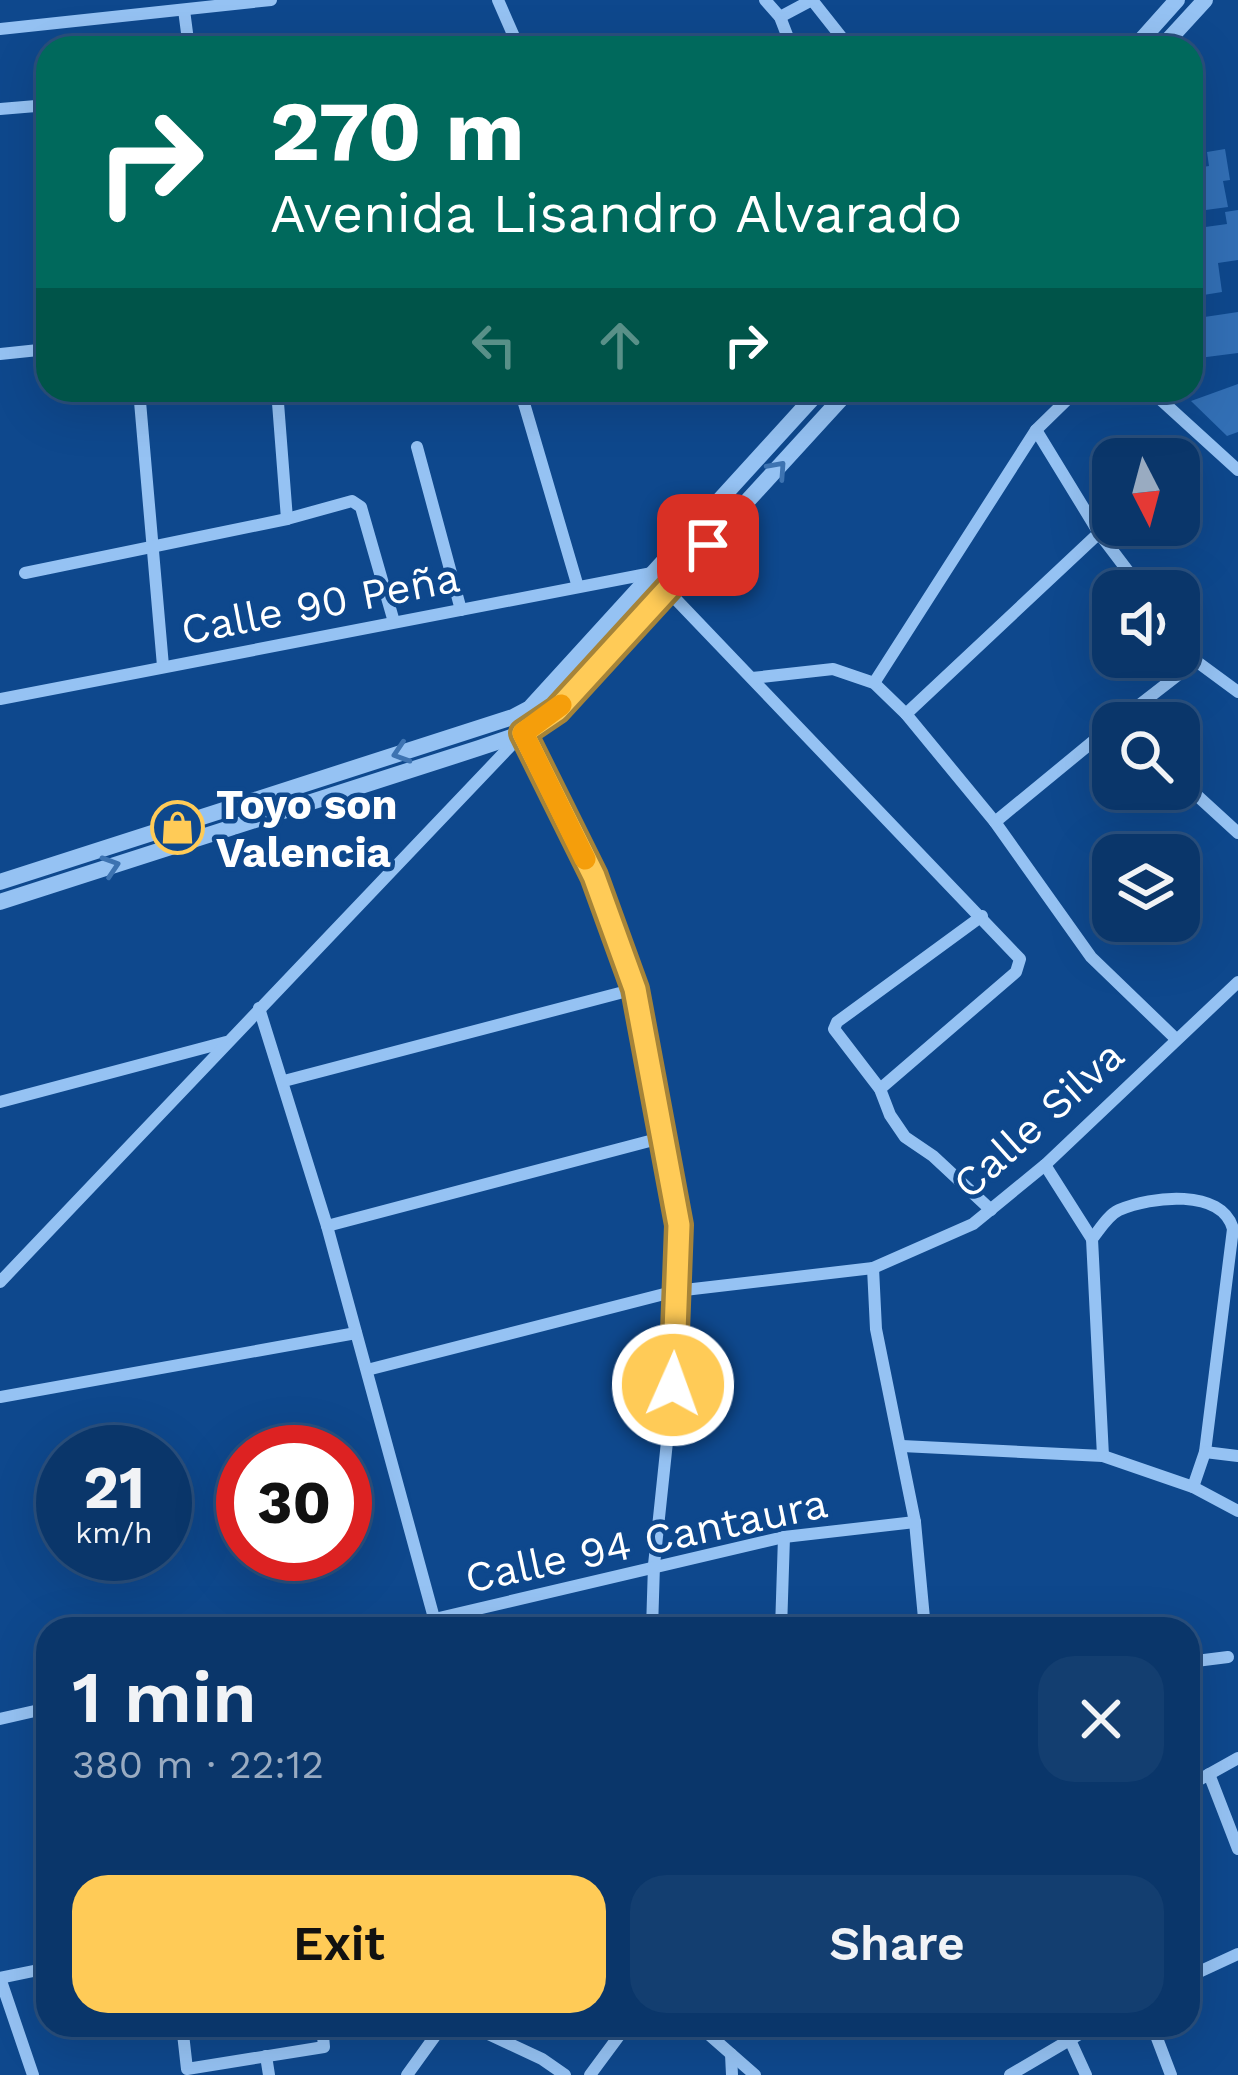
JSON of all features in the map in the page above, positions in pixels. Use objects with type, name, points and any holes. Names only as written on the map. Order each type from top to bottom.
[{"type":"street","points":[[0,29],[272,0]]},
{"type":"street","points":[[498,0],[514,36]]},
{"type":"street","points":[[764,0],[780,17],[787,36]]},
{"type":"street","points":[[780,17],[812,0],[840,36]]},
{"type":"street","points":[[1145,36],[1177,0]]},
{"type":"street","points":[[1172,36],[1205,0]]},
{"type":"street","points":[[184,10],[187,36]]},
{"type":"street","points":[[0,109],[36,107]]},
{"type":"street","points":[[0,354],[36,350]]},
{"type":"street","points":[[140,402],[163,666]]},
{"type":"street","points":[[278,402],[287,519]]},
{"type":"street","points":[[524,402],[578,587]]},
{"type":"street","points":[[0,1282],[260,1008],[809,402]]},
{"type":"street","points":[[0,902],[557,710],[839,402]]},
{"type":"street","points":[[874,683],[1036,430],[1065,402]]},
{"type":"street","points":[[1163,402],[1238,470]]},
{"type":"street","points":[[1036,430],[1092,522]]},
{"type":"street","points":[[417,447],[460,610]]},
{"type":"street","points":[[25,573],[357,502],[394,622]]},
{"type":"street","points":[[906,714],[1092,540]]},
{"type":"street","points":[[1109,546],[1127,570]]},
{"type":"street","name":"Calle 90 Peña","points":[[0,699],[653,573]]},
{"type":"street","points":[[666,589],[1020,959],[1018,967],[880,1089]]},
{"type":"street","points":[[1200,664],[1238,692]]},
{"type":"street","points":[[752,678],[833,669],[874,683],[906,714],[995,822],[1091,958],[1175,1039]]},
{"type":"street","points":[[1146,702],[1175,678]]},
{"type":"street","points":[[0,882],[518,725]]},
{"type":"street","points":[[518,725],[594,876],[635,989],[679,1225],[673,1385],[652,1617]]},
{"type":"street","points":[[995,822],[1092,745]]},
{"type":"street","points":[[1200,798],[1238,832]]},
{"type":"street","points":[[982,916],[837,1022],[836,1036],[880,1089],[905,1137],[933,1156],[991,1210]]},
{"type":"street","name":"Calle Silva","points":[[367,1370],[676,1291],[873,1268],[973,1224],[1045,1165],[1238,982]]},
{"type":"street","points":[[284,1081],[635,989]]},
{"type":"street","points":[[260,1008],[327,1226],[434,1617]]},
{"type":"street","points":[[0,1102],[227,1042]]},
{"type":"street","points":[[327,1226],[661,1138]]},
{"type":"street","points":[[1045,1165],[1093,1239],[1103,1456]]},
{"type":"street","points":[[1093,1239],[1118,1210],[1170,1198],[1218,1205],[1230,1217],[1233,1228],[1205,1452],[1193,1487]]},
{"type":"street","points":[[873,1268],[876,1329],[915,1522],[924,1617]]},
{"type":"street","points":[[0,1397],[356,1333]]},
{"type":"street","points":[[902,1446],[1103,1456],[1193,1487],[1238,1511]]},
{"type":"street","points":[[1205,1452],[1238,1456]]},
{"type":"street","name":"Calle 94 Cantaura","points":[[461,1617],[654,1564],[784,1537],[915,1522]]},
{"type":"street","points":[[781,1617],[784,1537]]},
{"type":"street","points":[[1200,1660],[1228,1657]]},
{"type":"street","points":[[0,1719],[36,1711]]},
{"type":"street","points":[[1200,1779],[1238,1758]]},
{"type":"street","points":[[1209,1774],[1238,1849]]},
{"type":"street","points":[[1200,1971],[1238,1954]]},
{"type":"street","points":[[33,2075],[0,1978],[36,1970]]},
{"type":"street","points":[[183,2037],[187,2069],[324,2047],[323,2037]]},
{"type":"street","points":[[407,2075],[434,2037]]},
{"type":"street","points":[[495,2037],[565,2075]]},
{"type":"street","points":[[590,2075],[618,2037]]},
{"type":"street","points":[[712,2037],[755,2075]]},
{"type":"street","points":[[1010,2075],[1075,2037]]},
{"type":"street","points":[[1157,2037],[1172,2075]]},
{"type":"street","points":[[1070,2040],[1086,2075]]},
{"type":"street","points":[[731,2054],[731,2075]]},
{"type":"street","points":[[266,2056],[269,2075]]},
{"type":"building","points":[[1225,149],[1230,180],[1223,181],[1228,207],[1203,210],[1207,152]]},
{"type":"building","points":[[1238,210],[1238,260],[1218,263],[1222,292],[1203,295],[1203,227],[1227,224],[1225,212]]},
{"type":"building","points":[[1238,312],[1238,353],[1203,357],[1203,317]]},
{"type":"building","points":[[1238,384],[1238,432],[1227,436],[1192,402],[1203,402],[1203,397]]},
{"type":"slow traffic","points":[[561,705],[523,733],[585,859]]},
{"type":"place","name":"Toyo son Valencia","points":[[177,828]]},
{"type":"route","points":[[673,1385],[679,1225],[635,989],[594,876],[523,733],[557,710],[708,545]]}]
